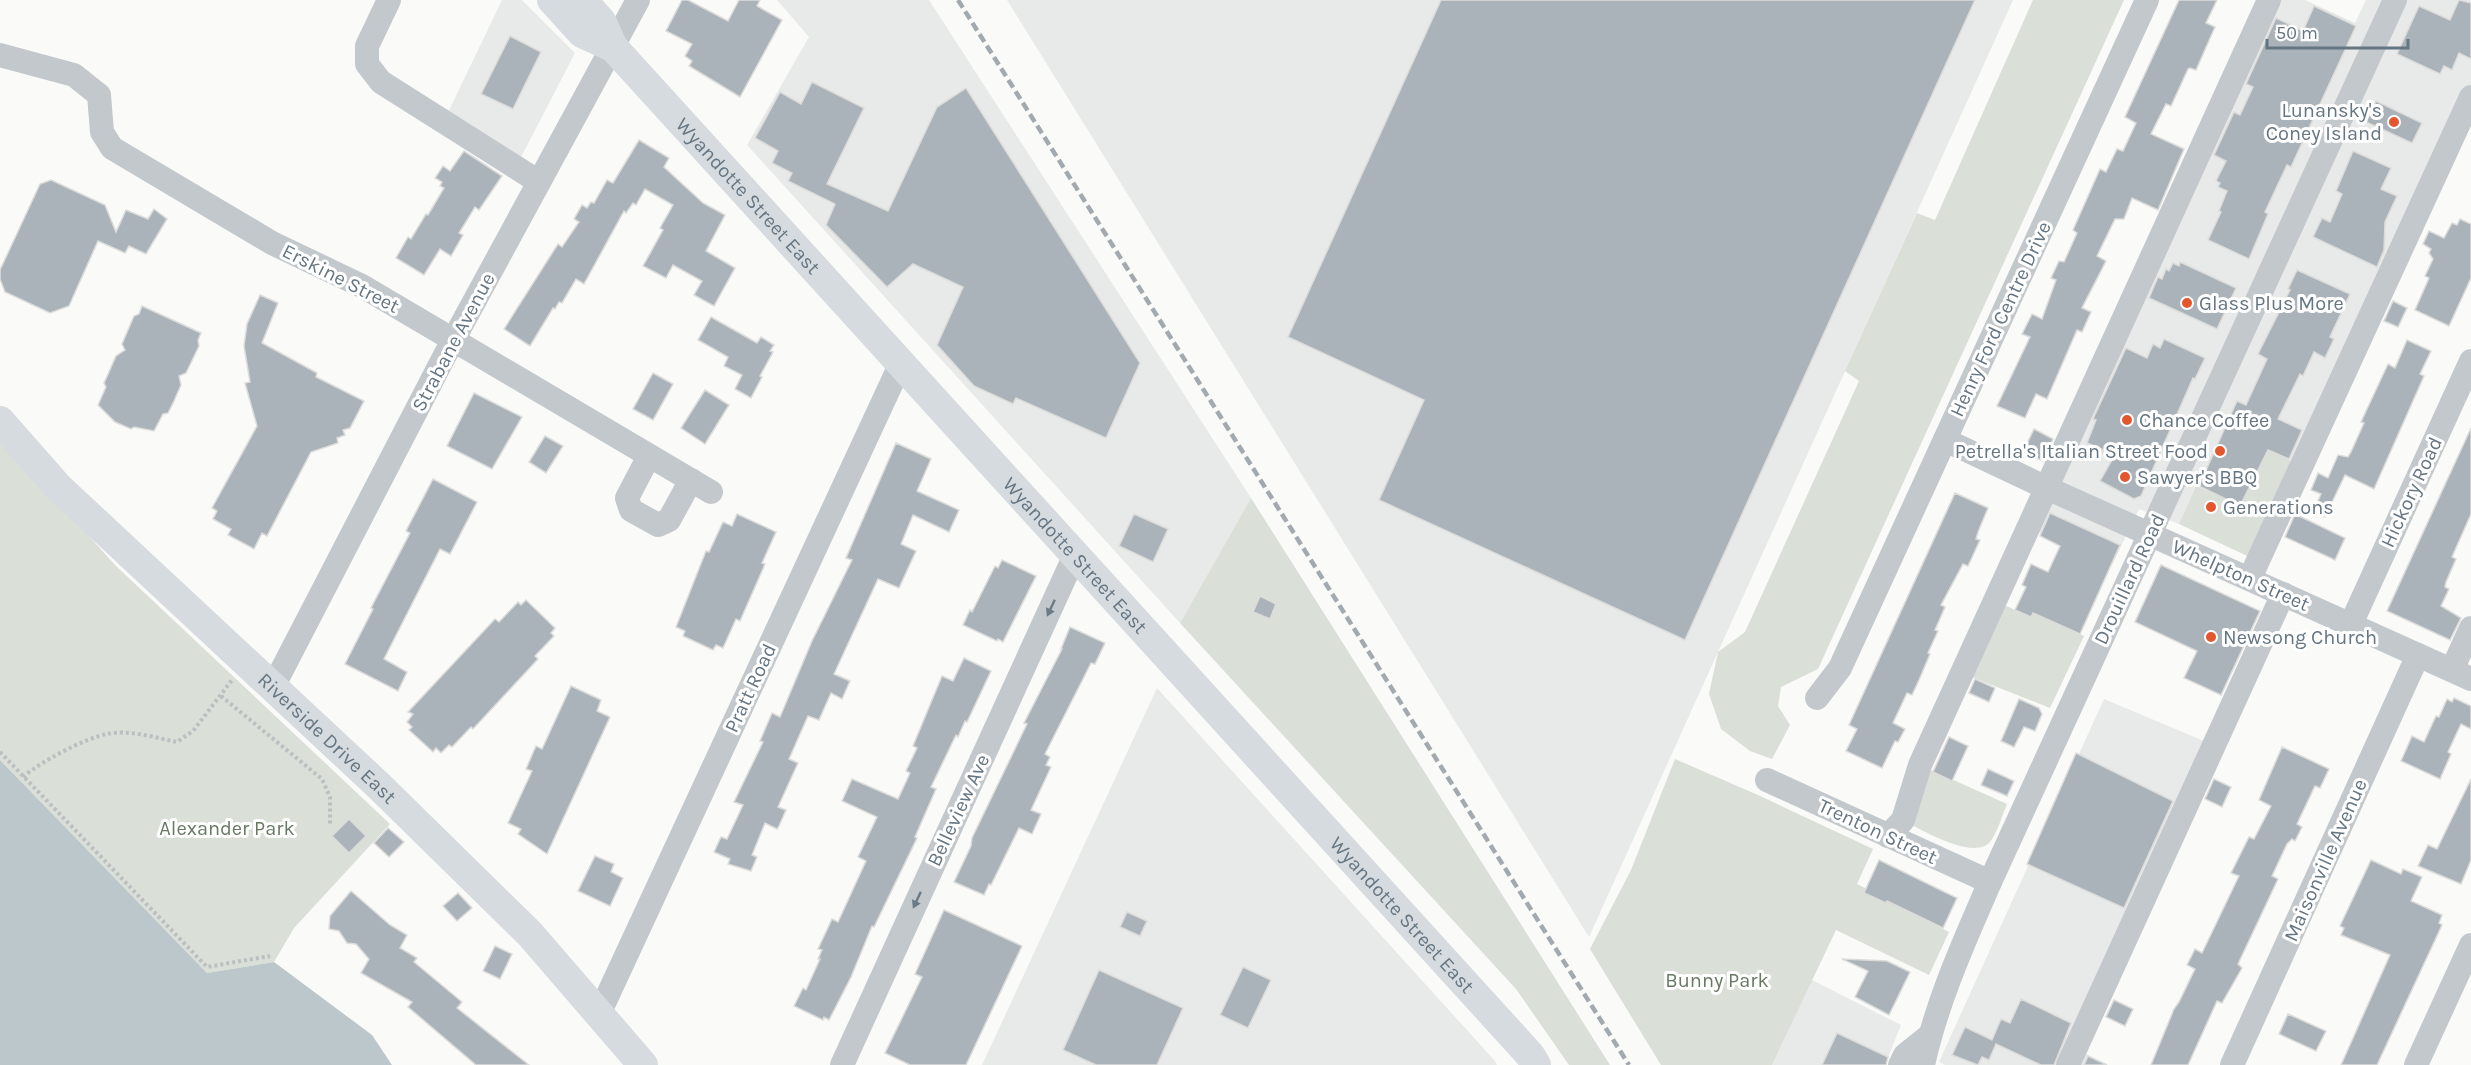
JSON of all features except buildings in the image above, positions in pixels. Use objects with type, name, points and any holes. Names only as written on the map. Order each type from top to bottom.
[{"type":"main road","name":"Wyandotte Street East","points":[[552,0],[582,33],[613,46]]},
{"type":"main road","name":"Wyandotte Street East","points":[[582,0],[601,21],[613,46],[1522,1046],[1536,1065]]},
{"type":"main road","name":"Riverside Drive East","points":[[0,421],[58,487],[378,785],[530,934],[642,1065]]},
{"type":"street","points":[[389,0],[367,46],[367,64],[381,82],[539,182]]},
{"type":"street","name":"Strabane Avenue","points":[[273,687],[453,340],[638,0]]},
{"type":"street","name":"Henry Ford Centre Drive","points":[[1817,698],[1840,668],[2147,0]]},
{"type":"street","points":[[1888,836],[1903,820],[1920,765],[2269,0]]},
{"type":"street","name":"Drouillard Road","points":[[1923,1065],[1929,1035],[1951,973],[1990,882],[2395,0]]},
{"type":"street","name":"Erskine Street","points":[[0,55],[74,75],[99,95],[102,132],[112,148],[272,243],[362,286],[701,486],[669,520],[658,525],[630,510],[627,498],[649,456]]},
{"type":"street","points":[[2250,579],[2471,97]]},
{"type":"street","name":"Hickory Road","points":[[2351,624],[2471,361]]},
{"type":"street","name":"Pratt Road","points":[[599,1014],[902,363]]},
{"type":"street","name":"Whelpton Street","points":[[1945,440],[2461,675]]},
{"type":"street","name":"Belleview Ave","points":[[842,1065],[1075,555]]},
{"type":"street","points":[[2068,1065],[2283,594]]},
{"type":"street","points":[[2461,675],[2471,628]]},
{"type":"street","name":"Maisonville Avenue","points":[[2232,1065],[2418,655]]},
{"type":"street","name":"Trenton Street","points":[[1767,780],[1990,882]]},
{"type":"street","points":[[2416,1065],[2471,945]]},
{"type":"street","points":[[1900,1065],[1905,1054],[1929,1035]]},
{"type":"path","points":[[23,777],[59,753],[107,734],[130,734],[177,742],[193,731],[232,679]]},
{"type":"path","points":[[220,696],[322,779],[330,797],[330,826]]},
{"type":"path","points":[[0,752],[207,967],[270,956]]},
{"type":"shaded area","points":[[502,0],[522,0],[575,53],[517,165],[443,123]]},
{"type":"shaded area","points":[[777,0],[929,0],[1251,498],[1180,623],[747,145],[809,37]]},
{"type":"shaded area","points":[[1007,0],[2013,0],[1589,937]]},
{"type":"shaded area","points":[[2269,0],[2305,0],[2355,23],[2366,0],[2471,0],[2471,106],[2301,467],[2237,504],[2196,486],[2179,524],[2139,509],[2112,565],[2029,528]]},
{"type":"shaded area","points":[[1157,688],[1495,1061],[1497,1065],[982,1065]]},
{"type":"shaded area","points":[[2104,699],[2211,744],[2072,1047],[2108,1065],[1945,1065],[1939,1062]]},
{"type":"shaded area","points":[[0,760],[207,973],[274,962],[372,1035],[392,1065],[0,1065]]},
{"type":"shaded area","points":[[1812,980],[1901,1025],[1885,1065],[1772,1065]]},
{"type":"green space","points":[[2033,0],[2124,0],[1818,669],[1781,687],[1778,706],[1790,725],[1772,759],[1750,751],[1721,729],[1709,694],[1718,652],[1745,632],[1859,381],[1845,371],[1917,213],[1935,220]]},
{"type":"green space","name":"Alexander Park","points":[[0,438],[116,566],[390,824],[294,928],[274,962],[207,973],[0,760]]},
{"type":"green space","points":[[2263,446],[2301,467],[2258,561],[2179,524],[2196,486],[2237,504]]},
{"type":"green space","points":[[1251,498],[1610,1065],[1569,1065],[1516,989],[1180,623]]},
{"type":"green space","points":[[1995,601],[2031,617],[2033,613],[2084,636],[2050,708],[1962,673]]},
{"type":"green space","name":"Bunny Park","points":[[1675,759],[1873,849],[1857,884],[1949,932],[1929,975],[1836,930],[1772,1065],[1661,1065],[1590,949],[1631,870]]},
{"type":"green space","points":[[1920,765],[2007,804],[1990,842],[1982,847],[1971,848],[1958,845],[1896,817]]},
{"type":"railway","points":[[958,0],[1629,1065]]},
{"type":"place","name":"Lunansky's Coney Island","points":[[2394,122]]},
{"type":"place","name":"Glass Plus More","points":[[2187,303]]},
{"type":"place","name":"Chance Coffee","points":[[2127,420]]},
{"type":"place","name":"Petrella's Italian Street Food","points":[[2220,451]]},
{"type":"place","name":"Sawyer's BBQ","points":[[2125,477]]},
{"type":"place","name":"Generations","points":[[2211,507]]},
{"type":"place","name":"Newsong Church","points":[[2211,637]]}]
